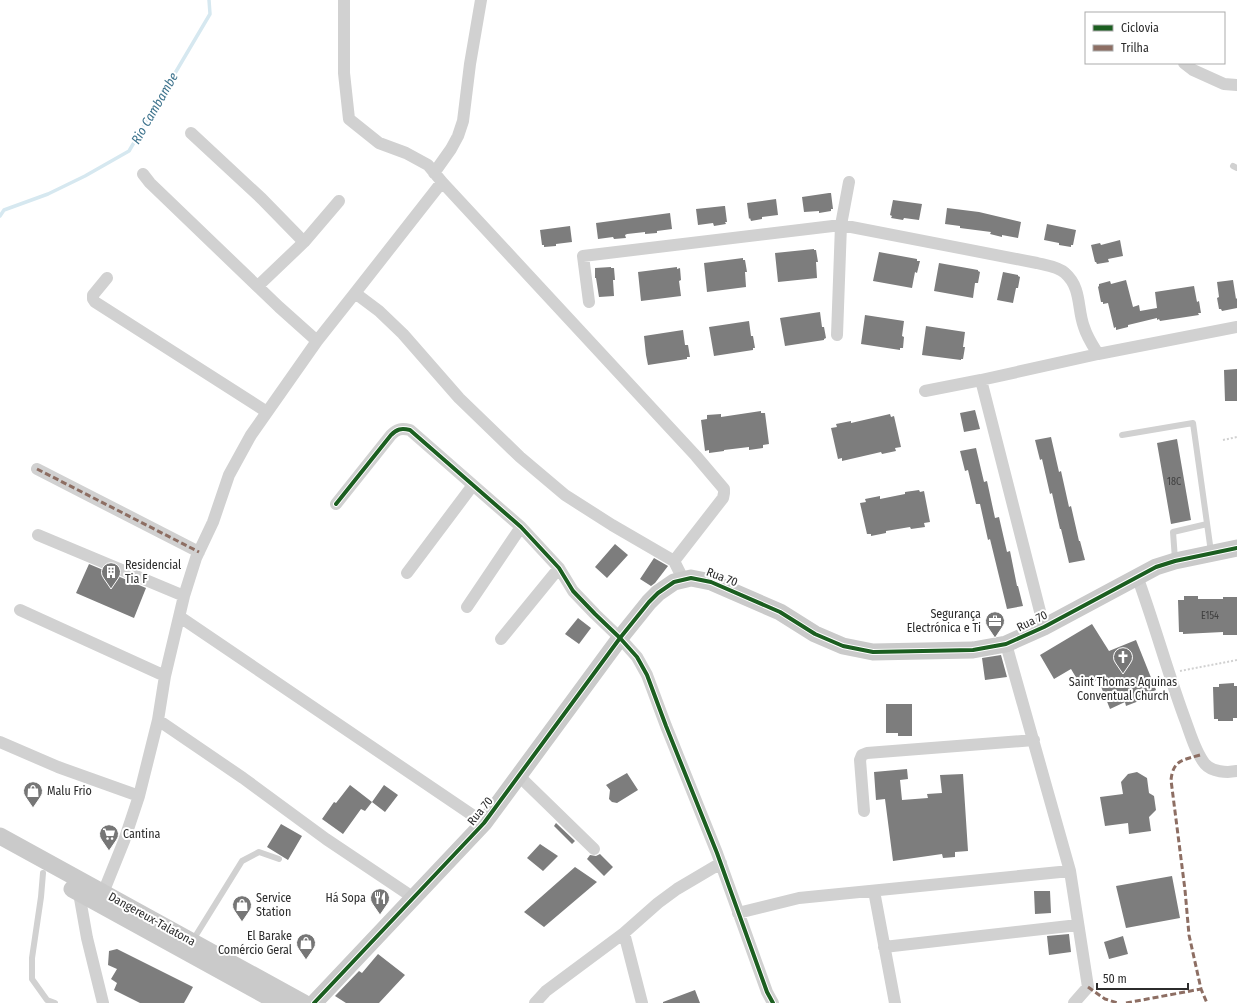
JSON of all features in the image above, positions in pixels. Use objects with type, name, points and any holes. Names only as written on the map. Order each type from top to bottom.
[{"type":"street","points":[[344,0],[344,73],[349,119],[379,143],[417,158],[428,165],[696,456],[724,489],[723,498],[674,561]]},
{"type":"street","points":[[103,892],[124,841],[139,796],[158,720],[165,676],[184,596],[199,552],[213,522],[229,475],[251,435],[267,412],[317,341],[355,294],[438,177],[458,136],[463,121],[470,64],[481,0]]},
{"type":"street","points":[[1185,64],[1193,70],[1224,84],[1237,85]]},
{"type":"street","points":[[191,133],[262,199],[304,242]]},
{"type":"street","points":[[142,174],[150,184],[279,307],[317,341]]},
{"type":"street","points":[[837,335],[841,225],[849,182]]},
{"type":"street","points":[[258,286],[304,242],[340,201]]},
{"type":"street","points":[[589,302],[583,256],[841,225],[1037,263],[1064,272],[1075,287],[1079,298],[1084,328],[1098,354]]},
{"type":"street","points":[[107,278],[93,295],[95,302],[267,412]]},
{"type":"street","points":[[355,294],[379,311],[403,334],[459,398],[520,457],[565,495],[612,525],[674,561],[683,579]]},
{"type":"street","points":[[925,391],[1098,354],[1237,327]]},
{"type":"street","points":[[981,380],[1044,627]]},
{"type":"street","points":[[336,504],[391,435],[402,428],[410,430],[521,527],[560,568],[573,591],[637,657],[647,675],[721,863],[738,914],[767,992],[773,1003]]},
{"type":"street","points":[[37,469],[199,552]]},
{"type":"street","points":[[407,573],[473,485]]},
{"type":"street","points":[[467,607],[521,527]]},
{"type":"street","points":[[38,535],[184,596]]},
{"type":"street","name":"Rua 70","points":[[314,1003],[484,823],[620,638],[649,602],[658,593],[674,582],[683,579],[699,579],[711,582],[780,612],[815,634],[843,646],[873,652],[973,650],[1006,644],[1044,627],[1156,567],[1175,561],[1237,548]]},
{"type":"street","points":[[501,639],[560,568]]},
{"type":"street","points":[[1137,576],[1154,622],[1182,717],[1194,743],[1206,764],[1213,769],[1232,772],[1237,771]]},
{"type":"street","points":[[20,610],[165,676]]},
{"type":"street","points":[[180,618],[484,823]]},
{"type":"street","points":[[1006,644],[1070,871],[1088,987],[1074,1003]]},
{"type":"street","points":[[158,720],[243,778],[326,839],[414,898]]},
{"type":"street","points":[[864,811],[860,760],[862,755],[867,753],[1034,740]]},
{"type":"street","points":[[0,742],[58,767],[139,796]]},
{"type":"street","points":[[519,776],[594,849]]},
{"type":"street","name":"Dangereux-Talatona","points":[[0,836],[304,1003]]},
{"type":"street","name":"Dangereux-Talatona","points":[[0,849],[279,1003]]},
{"type":"street","points":[[534,1003],[546,991],[624,933],[665,898],[721,863]]},
{"type":"street","points":[[738,914],[798,898],[1070,871]]},
{"type":"street","points":[[874,891],[895,1003]]},
{"type":"street","points":[[79,892],[87,938],[103,1003]]},
{"type":"street","points":[[884,946],[1078,925]]},
{"type":"street","points":[[624,933],[642,1003]]},
{"type":"lane","points":[[1122,435],[1193,423],[1211,553]]},
{"type":"lane","points":[[1175,561],[1173,532],[1207,524]]},
{"type":"lane","points":[[192,941],[242,861],[259,852],[279,860]]},
{"type":"lane","points":[[43,873],[32,958],[32,979],[47,1000],[55,1003]]},
{"type":"path","points":[[1223,440],[1237,437]]},
{"type":"path","points":[[1169,674],[1237,660]]},
{"type":"building","points":[[831,193],[833,209],[831,209],[831,211],[819,213],[819,211],[804,212],[802,197]]},
{"type":"building","points":[[776,199],[778,215],[762,217],[762,219],[751,221],[750,218],[749,219],[747,203]]},
{"type":"building","points":[[893,200],[922,204],[919,220],[891,218],[892,216],[890,215]]},
{"type":"building","points":[[725,206],[726,224],[714,226],[713,223],[698,225],[696,209]]},
{"type":"building","points":[[947,208],[979,212],[1021,222],[1018,238],[1002,235],[1002,237],[990,234],[991,232],[960,228],[960,226],[945,224]]},
{"type":"building","points":[[670,213],[672,229],[657,231],[657,233],[645,234],[645,232],[627,234],[625,235],[626,238],[614,239],[613,237],[598,239],[596,223]]},
{"type":"building","points":[[1047,224],[1076,230],[1073,245],[1071,245],[1071,247],[1059,245],[1059,243],[1044,240]]},
{"type":"building","points":[[570,226],[572,242],[556,244],[556,246],[544,247],[544,245],[542,245],[540,230]]},
{"type":"building","points":[[1120,240],[1123,256],[1108,259],[1109,262],[1097,264],[1095,262],[1091,245],[1100,243],[1101,245]]},
{"type":"building","points":[[816,250],[818,262],[816,262],[817,278],[778,282],[775,253]]},
{"type":"building","points":[[879,252],[917,259],[917,261],[920,261],[917,273],[915,272],[912,288],[873,281]]},
{"type":"building","points":[[743,258],[743,260],[745,260],[747,272],[745,272],[746,287],[707,292],[704,263]]},
{"type":"building","points":[[939,263],[978,270],[980,272],[978,283],[975,283],[973,298],[934,291]]},
{"type":"building","points":[[677,267],[677,269],[680,268],[681,280],[679,281],[681,296],[641,301],[638,272]]},
{"type":"building","points":[[595,268],[614,268],[614,296],[599,297],[595,278]]},
{"type":"building","points":[[1003,272],[1018,275],[1020,277],[1013,303],[997,300]]},
{"type":"building","points":[[1126,280],[1133,307],[1139,305],[1140,311],[1157,308],[1155,292],[1194,286],[1201,313],[1198,313],[1199,315],[1160,321],[1159,319],[1157,320],[1157,318],[1128,325],[1128,327],[1116,330],[1116,327],[1114,328],[1108,303],[1103,304],[1103,302],[1101,302],[1098,287],[1099,284],[1110,281],[1111,284]]},
{"type":"building","points":[[1233,280],[1236,299],[1237,298],[1237,308],[1222,311],[1219,309],[1217,298],[1219,297],[1217,282]]},
{"type":"building","points":[[820,312],[822,327],[824,327],[826,338],[824,340],[785,346],[780,318]]},
{"type":"building","points":[[865,315],[904,321],[902,336],[904,337],[903,348],[900,348],[900,350],[861,344]]},
{"type":"building","points":[[749,321],[751,336],[753,336],[755,348],[753,348],[753,350],[714,356],[709,327]]},
{"type":"building","points":[[926,326],[965,332],[963,359],[922,355]]},
{"type":"building","points":[[683,330],[685,345],[688,345],[690,357],[687,357],[687,359],[648,365],[644,336]]},
{"type":"building","points":[[1237,369],[1237,401],[1225,401],[1224,370]]},
{"type":"building","points":[[975,410],[980,429],[964,432],[960,413]]},
{"type":"building","points":[[761,411],[761,413],[765,413],[769,444],[763,445],[763,448],[749,450],[749,447],[709,453],[709,450],[705,451],[701,420],[707,419],[707,415],[721,414],[721,417]]},
{"type":"building","points":[[890,414],[891,417],[894,416],[901,447],[895,448],[896,451],[882,454],[881,452],[842,461],[842,458],[838,459],[831,428],[837,427],[836,424],[851,421],[851,423]]},
{"type":"building","points":[[1051,437],[1059,472],[1061,471],[1069,507],[1071,506],[1085,560],[1069,563],[1052,493],[1050,494],[1042,459],[1040,460],[1035,440]]},
{"type":"building","points":[[1177,439],[1191,520],[1171,524],[1157,443]]},
{"type":"building","points":[[976,448],[984,482],[987,481],[995,518],[999,517],[1007,552],[1010,551],[1017,586],[1023,606],[1007,609],[990,539],[988,540],[980,504],[976,504],[968,470],[965,471],[960,451]]},
{"type":"building","points":[[919,490],[920,492],[924,491],[930,522],[924,523],[925,527],[911,529],[910,527],[886,531],[886,533],[871,536],[871,534],[867,534],[860,503],[866,502],[865,499],[880,496],[880,499]]},
{"type":"building","points":[[615,544],[628,555],[607,578],[595,567]]},
{"type":"building","points":[[654,558],[668,566],[651,586],[640,579]]},
{"type":"building","name":"Residencial Tia F","points":[[89,564],[146,588],[134,618],[76,593]]},
{"type":"building","points":[[1184,596],[1198,596],[1198,599],[1223,599],[1223,597],[1237,597],[1237,635],[1223,635],[1223,632],[1183,634],[1183,632],[1179,632],[1178,600],[1184,600]]},
{"type":"building","points":[[578,618],[591,628],[579,644],[565,634]]},
{"type":"building","points":[[1092,624],[1109,651],[1136,640],[1156,690],[1142,696],[1144,699],[1126,706],[1125,702],[1110,709],[1098,679],[1085,687],[1082,682],[1080,684],[1071,669],[1054,679],[1040,655]]},
{"type":"building","points":[[1001,655],[1007,677],[985,680],[982,658]]},
{"type":"building","points":[[1234,683],[1234,686],[1237,686],[1237,718],[1233,718],[1233,721],[1218,721],[1218,719],[1214,719],[1213,687],[1219,687],[1219,684]]},
{"type":"building","points":[[886,704],[912,704],[912,736],[898,736],[898,733],[886,733]]},
{"type":"building","points":[[907,769],[908,779],[900,780],[902,800],[928,798],[927,794],[942,793],[940,775],[963,774],[968,851],[955,852],[955,857],[943,858],[942,854],[893,861],[885,799],[876,800],[874,772]]},
{"type":"building","points":[[1137,772],[1147,778],[1149,793],[1154,796],[1156,810],[1149,817],[1151,831],[1129,834],[1128,823],[1105,826],[1100,797],[1123,794],[1121,782],[1128,774]]},
{"type":"building","points":[[627,773],[638,790],[617,803],[612,802],[609,799],[610,790],[606,785]]},
{"type":"building","points":[[350,785],[372,802],[365,811],[361,809],[343,834],[322,819],[334,802],[336,803]]},
{"type":"building","points":[[384,785],[398,795],[385,812],[372,802]]},
{"type":"building","points":[[556,823],[575,841],[572,844],[554,826]]},
{"type":"building","points":[[281,824],[302,836],[288,860],[267,847]]},
{"type":"building","points":[[540,844],[558,856],[543,871],[527,858]]},
{"type":"building","points":[[600,854],[613,867],[604,876],[587,859],[590,855],[596,856]]},
{"type":"building","points":[[575,867],[597,882],[544,927],[524,912]]},
{"type":"building","points":[[1172,876],[1180,918],[1126,928],[1116,886]]},
{"type":"building","points":[[1034,891],[1050,891],[1051,913],[1035,914]]},
{"type":"building","points":[[1069,934],[1071,952],[1049,955],[1047,936]]},
{"type":"building","points":[[1123,936],[1128,954],[1109,959],[1104,942]]},
{"type":"building","points":[[117,949],[193,987],[184,1003],[140,1003],[114,990],[117,983],[111,979],[117,969],[108,965],[109,951]]},
{"type":"building","points":[[378,954],[405,975],[379,1003],[346,1003],[335,996],[359,971],[362,973]]},
{"type":"building","points":[[695,990],[700,1003],[663,1003],[663,1002]]},
{"type":"waterway","name":"Rio Cambambe","points":[[0,216],[4,210],[48,194],[85,176],[129,151],[210,14],[209,0]]},
{"type":"marked path","points":[[37,469],[199,552]]},
{"type":"marked path","points":[[1200,755],[1180,762],[1174,768],[1171,780],[1185,890],[1189,935],[1201,989],[1207,1003]]},
{"type":"marked path","points":[[1088,987],[1105,999],[1118,1003]]},
{"type":"marked path","points":[[1126,1003],[1201,989]]},
{"type":"cycle path","points":[[336,504],[391,435],[395,431],[404,429],[410,430],[521,527],[559,568],[573,591],[637,657],[647,675],[717,853],[767,992],[773,1003]]},
{"type":"cycle path","points":[[314,1003],[484,823],[620,638],[649,602],[658,593],[674,582],[691,578],[711,582],[780,612],[815,634],[843,646],[873,652],[973,650],[1006,644],[1044,627],[1156,567],[1175,561],[1237,548]]},
{"type":"place","name":"Residencial Tia F","points":[[111,589]]},
{"type":"place","name":"Segurança Electrónica e Ti","points":[[995,638]]},
{"type":"place","name":"Saint Thomas Aquinas Conventual Church","points":[[1123,674]]},
{"type":"place","name":"Malu Frio","points":[[33,808]]},
{"type":"place","name":"Cantina","points":[[109,851]]},
{"type":"place","name":"Há Sopa","points":[[380,915]]},
{"type":"place","name":"Service Station","points":[[242,922]]},
{"type":"place","name":"El Barake Comércio Geral","points":[[306,960]]}]
